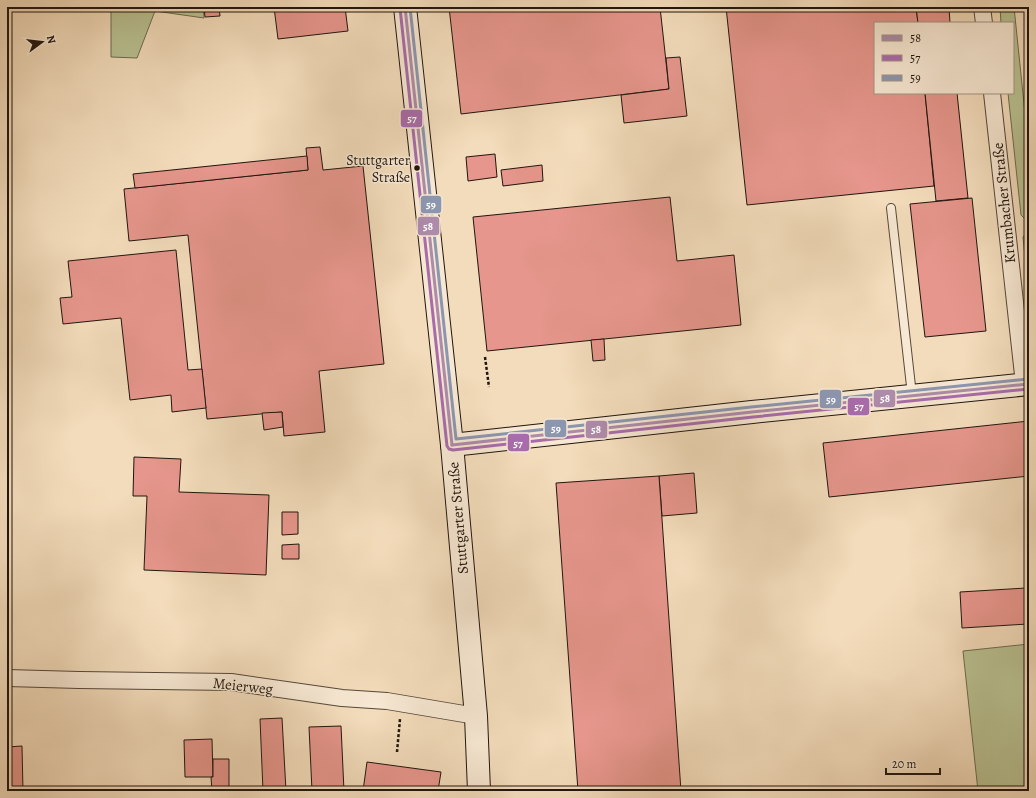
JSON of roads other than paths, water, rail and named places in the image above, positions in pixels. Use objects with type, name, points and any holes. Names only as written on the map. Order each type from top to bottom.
[{"type":"main road","name":"Stuttgarter Straße","points":[[405,7],[452,445],[476,716],[479,791]]},
{"type":"main road","points":[[452,445],[1027,384]]},
{"type":"street","points":[[982,7],[984,22]]},
{"type":"street","name":"Krumbacher Straße","points":[[992,94],[1027,384]]},
{"type":"street","name":"Meierweg","points":[[7,678],[231,682],[342,698],[402,704],[476,716]]},
{"type":"lane","points":[[891,208],[912,395]]},
{"type":"place","name":"Stuttgarter Straße","points":[[417,168]]}]
